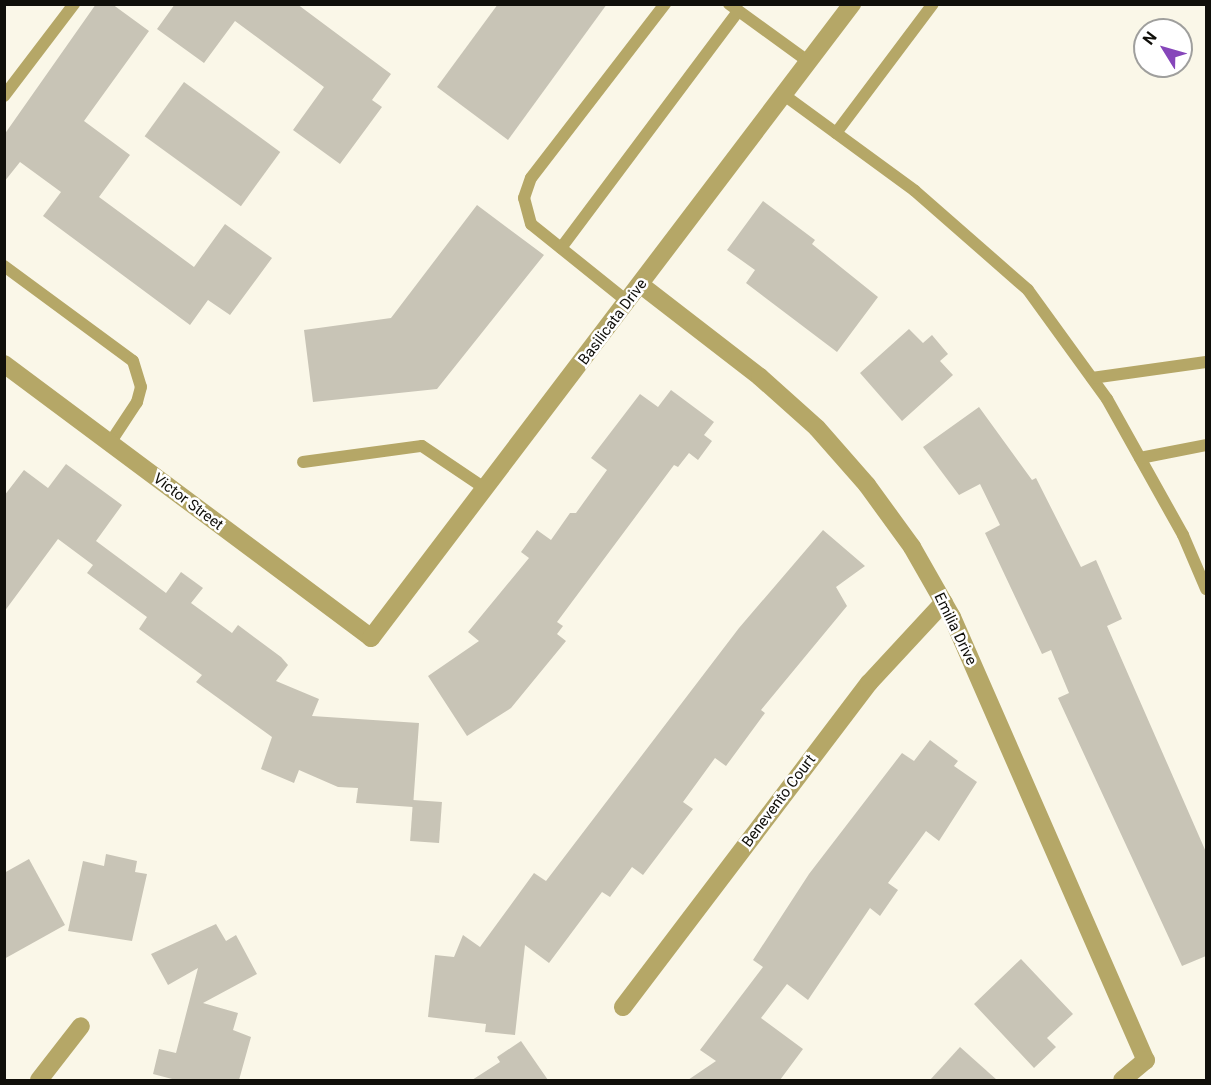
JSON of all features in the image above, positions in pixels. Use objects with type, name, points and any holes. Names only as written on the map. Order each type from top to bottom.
[{"type":"street","name":"Basilicata Drive","points":[[371,638],[852,4]]},
{"type":"street","name":"Emilia Drive","points":[[641,285],[760,377],[817,428],[867,485],[912,547],[944,602],[1146,1060],[1122,1080]]},
{"type":"street","name":"Victor Street","points":[[8,374],[110,443],[371,638]]},
{"type":"street","name":"Benevento Court","points":[[623,1007],[869,682],[944,602]]},
{"type":"street","points":[[39,1080],[81,1026]]},
{"type":"lane","points":[[4,96],[74,4]]},
{"type":"lane","points":[[628,302],[528,219],[526,190],[665,4]]},
{"type":"lane","points":[[836,133],[933,4]]},
{"type":"lane","points":[[561,248],[733,8],[809,62]]},
{"type":"lane","points":[[784,95],[915,191],[1028,290],[1092,378],[1140,458],[1183,536],[1206,589]]},
{"type":"lane","points":[[4,266],[133,361],[141,387],[137,402],[110,443]]},
{"type":"lane","points":[[1092,378],[1206,362]]},
{"type":"lane","points":[[1140,458],[1206,445]]},
{"type":"lane","points":[[303,462],[422,446],[486,489]]},
{"type":"building","points":[[96,4],[112,4],[149,31],[84,121],[130,155],[99,197],[194,267],[225,224],[272,258],[230,315],[208,300],[190,325],[43,216],[61,192],[20,162],[4,182],[4,135]]},
{"type":"building","points":[[175,4],[297,4],[391,74],[372,100],[382,107],[340,164],[293,130],[324,87],[235,21],[204,63],[157,29]]},
{"type":"building","points":[[498,4],[607,4],[508,140],[437,87]]},
{"type":"building","points":[[184,82],[280,152],[241,206],[145,136]]},
{"type":"building","points":[[763,201],[815,240],[812,244],[878,297],[837,352],[746,283],[755,270],[727,250]]},
{"type":"building","points":[[477,205],[544,255],[437,389],[313,402],[304,330],[391,318]]},
{"type":"building","points":[[909,329],[923,343],[932,335],[948,354],[940,361],[953,375],[902,421],[860,373]]},
{"type":"building","points":[[671,390],[714,422],[704,435],[712,441],[698,460],[689,453],[678,467],[674,465],[557,622],[563,626],[557,634],[566,641],[511,708],[467,736],[428,676],[479,641],[468,632],[529,558],[521,552],[537,530],[551,540],[570,513],[576,513],[607,470],[591,458],[640,394],[658,407]]},
{"type":"building","points":[[979,407],[1032,480],[1036,478],[1081,567],[1096,560],[1122,619],[1107,626],[1206,852],[1206,956],[1182,966],[1058,698],[1069,693],[1051,650],[1042,654],[985,533],[1000,525],[980,484],[959,495],[923,447]]},
{"type":"building","points":[[66,464],[122,505],[96,541],[166,593],[181,572],[203,588],[191,603],[232,633],[238,625],[281,657],[288,665],[276,681],[319,699],[312,716],[419,723],[413,807],[356,803],[358,788],[338,787],[299,770],[294,783],[261,769],[272,737],[196,682],[202,675],[139,629],[147,617],[87,573],[93,565],[58,539],[4,612],[4,496],[24,470],[48,488]]},
{"type":"building","points":[[823,530],[865,566],[836,587],[847,606],[761,710],[765,713],[726,766],[715,758],[683,802],[693,809],[643,875],[632,867],[610,897],[602,892],[549,963],[525,945],[515,1035],[485,1032],[486,1024],[428,1017],[435,955],[454,957],[463,935],[480,947],[534,873],[546,881],[739,628]]},
{"type":"building","points":[[930,740],[958,761],[954,766],[977,782],[939,841],[926,831],[888,883],[898,890],[880,916],[870,908],[808,1000],[787,984],[761,1018],[803,1049],[780,1080],[688,1080],[716,1061],[700,1050],[763,967],[753,960],[809,874],[902,753],[914,761]]},
{"type":"building","points":[[413,800],[442,802],[439,843],[410,841]]},
{"type":"building","points":[[106,854],[137,861],[135,872],[147,874],[132,941],[68,931],[83,861],[104,866]]},
{"type":"building","points":[[29,859],[65,925],[4,959],[4,873]]},
{"type":"building","points":[[216,924],[226,941],[236,935],[257,974],[203,1003],[238,1013],[233,1030],[251,1037],[239,1080],[176,1080],[153,1074],[159,1049],[176,1053],[198,968],[168,985],[151,954]]},
{"type":"building","points":[[1021,959],[1073,1014],[1047,1038],[1056,1047],[1034,1068],[974,1004]]},
{"type":"building","points":[[521,1041],[548,1080],[472,1080],[500,1062],[497,1057]]},
{"type":"building","points":[[960,1047],[997,1080],[930,1080]]}]
